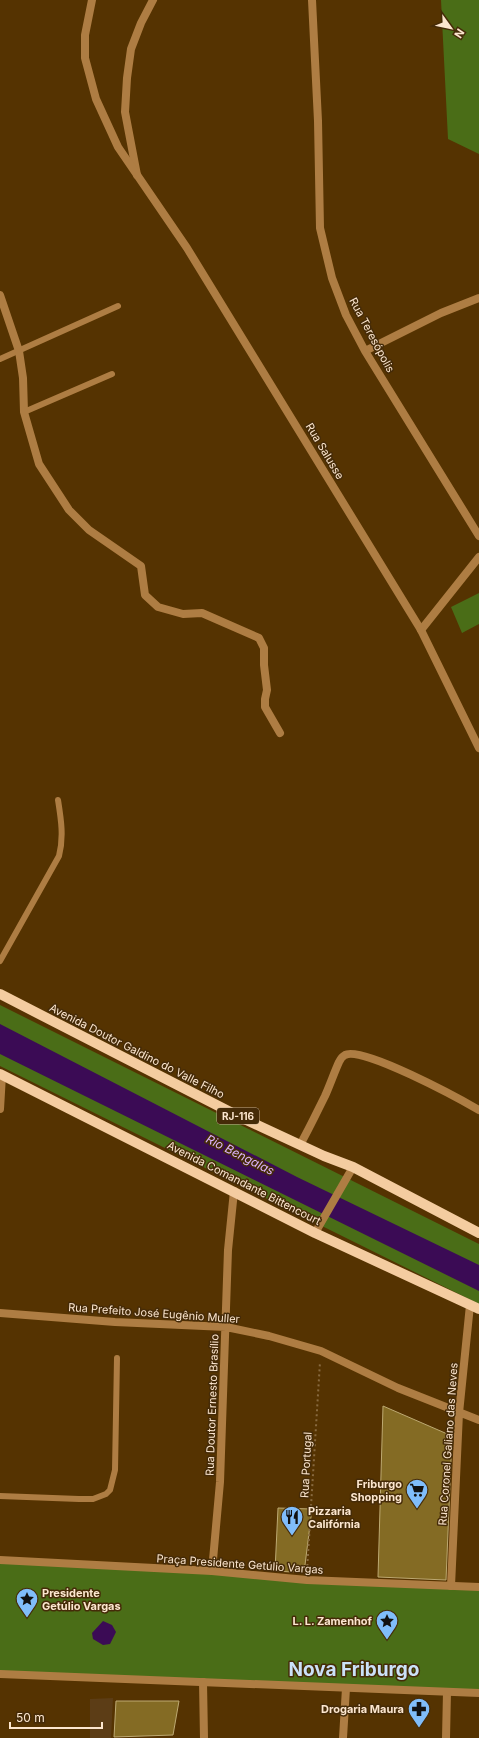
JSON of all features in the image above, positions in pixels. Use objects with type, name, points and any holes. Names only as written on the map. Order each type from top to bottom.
[{"type":"main road","name":"Avenida Doutor Galdino do Valle Filho","points":[[0,996],[240,1117],[300,1145],[353,1167],[479,1233]]},
{"type":"main road","name":"Avenida Comandante Bittencourt","points":[[1,1075],[315,1233],[475,1307]]},
{"type":"street","name":"Rua Salusse","points":[[92,0],[85,35],[85,58],[96,99],[118,147],[187,248],[421,630],[479,748]]},
{"type":"street","points":[[137,175],[125,112],[128,78],[131,49],[141,23],[153,0]]},
{"type":"street","name":"Rua Teresópolis","points":[[312,0],[318,121],[320,228],[332,278],[346,315],[366,351],[479,536]]},
{"type":"street","points":[[0,295],[19,351],[23,378],[24,412],[39,464],[69,510],[89,530],[140,566],[145,595],[158,607],[183,614],[202,613],[259,638],[264,648],[264,665],[267,690],[264,699],[265,708],[280,733]]},
{"type":"street","points":[[366,351],[441,313],[479,298]]},
{"type":"street","points":[[421,630],[479,557]]},
{"type":"street","points":[[300,1145],[325,1096],[340,1061],[345,1055],[352,1053],[369,1056],[384,1062],[479,1110]]},
{"type":"street","points":[[0,1109],[1,1075]]},
{"type":"street","points":[[315,1233],[353,1167]]},
{"type":"street","name":"Rua Doutor Ernesto Brasílio","points":[[212,1571],[220,1482],[228,1250],[234,1191]]},
{"type":"street","name":"Rua Coronel Galiano das Neves","points":[[451,1586],[459,1412],[475,1307]]},
{"type":"street","name":"Rua Prefeito José Eugênio Muller","points":[[0,1313],[115,1322],[226,1328],[269,1336],[321,1350],[398,1388],[479,1420]]},
{"type":"street","name":"Praça Presidente Getúlio Vargas","points":[[0,1560],[212,1571],[307,1580],[479,1588]]},
{"type":"street","points":[[0,1674],[479,1693]]},
{"type":"street","points":[[203,1682],[204,1738]]},
{"type":"street","points":[[343,1738],[346,1688]]},
{"type":"street","points":[[446,1738],[447,1692]]},
{"type":"lane","points":[[0,359],[118,306]]},
{"type":"lane","points":[[24,412],[112,374]]},
{"type":"lane","points":[[0,961],[59,856],[62,828],[58,800]]},
{"type":"lane","points":[[0,1496],[93,1499],[106,1494],[110,1490],[115,1470],[117,1358]]},
{"type":"path","name":"Rua Portugal","points":[[307,1580],[321,1350]]},
{"type":"shaded area","points":[[113,1698],[111,1738],[90,1738],[90,1699]]},
{"type":"green space","points":[[441,0],[479,0],[479,154],[448,139]]},
{"type":"green space","points":[[479,593],[479,624],[462,633],[451,607]]},
{"type":"green space","points":[[0,1005],[479,1244],[479,1304],[0,1066]]},
{"type":"green space","points":[[0,1560],[479,1587],[479,1693],[0,1674]]},
{"type":"water","name":"Rio Bengalas","points":[[0,1024],[297,1177],[479,1265],[479,1291],[0,1054]]},
{"type":"water","points":[[103,1621],[112,1625],[116,1632],[110,1644],[103,1645],[93,1639],[92,1633]]},
{"type":"building","name":"Friburgo Shopping","points":[[383,1406],[452,1436],[446,1580],[378,1577]]},
{"type":"building","name":"Pizzaria Califórnia","points":[[278,1508],[312,1509],[305,1565],[302,1570],[292,1572],[275,1571]]},
{"type":"building","points":[[116,1701],[179,1701],[173,1735],[114,1737]]},
{"type":"place","name":"Friburgo Shopping","points":[[417,1510]]},
{"type":"place","name":"Pizzaria Califórnia","points":[[292,1536]]},
{"type":"place","name":"Presidente Getúlio Vargas","points":[[27,1618]]},
{"type":"place","name":"L. L. Zamenhof","points":[[387,1640]]},
{"type":"place","name":"Drogaria Maura","points":[[419,1728]]},
{"type":"district","name":"Nova Friburgo","points":[[354,1669]]}]
